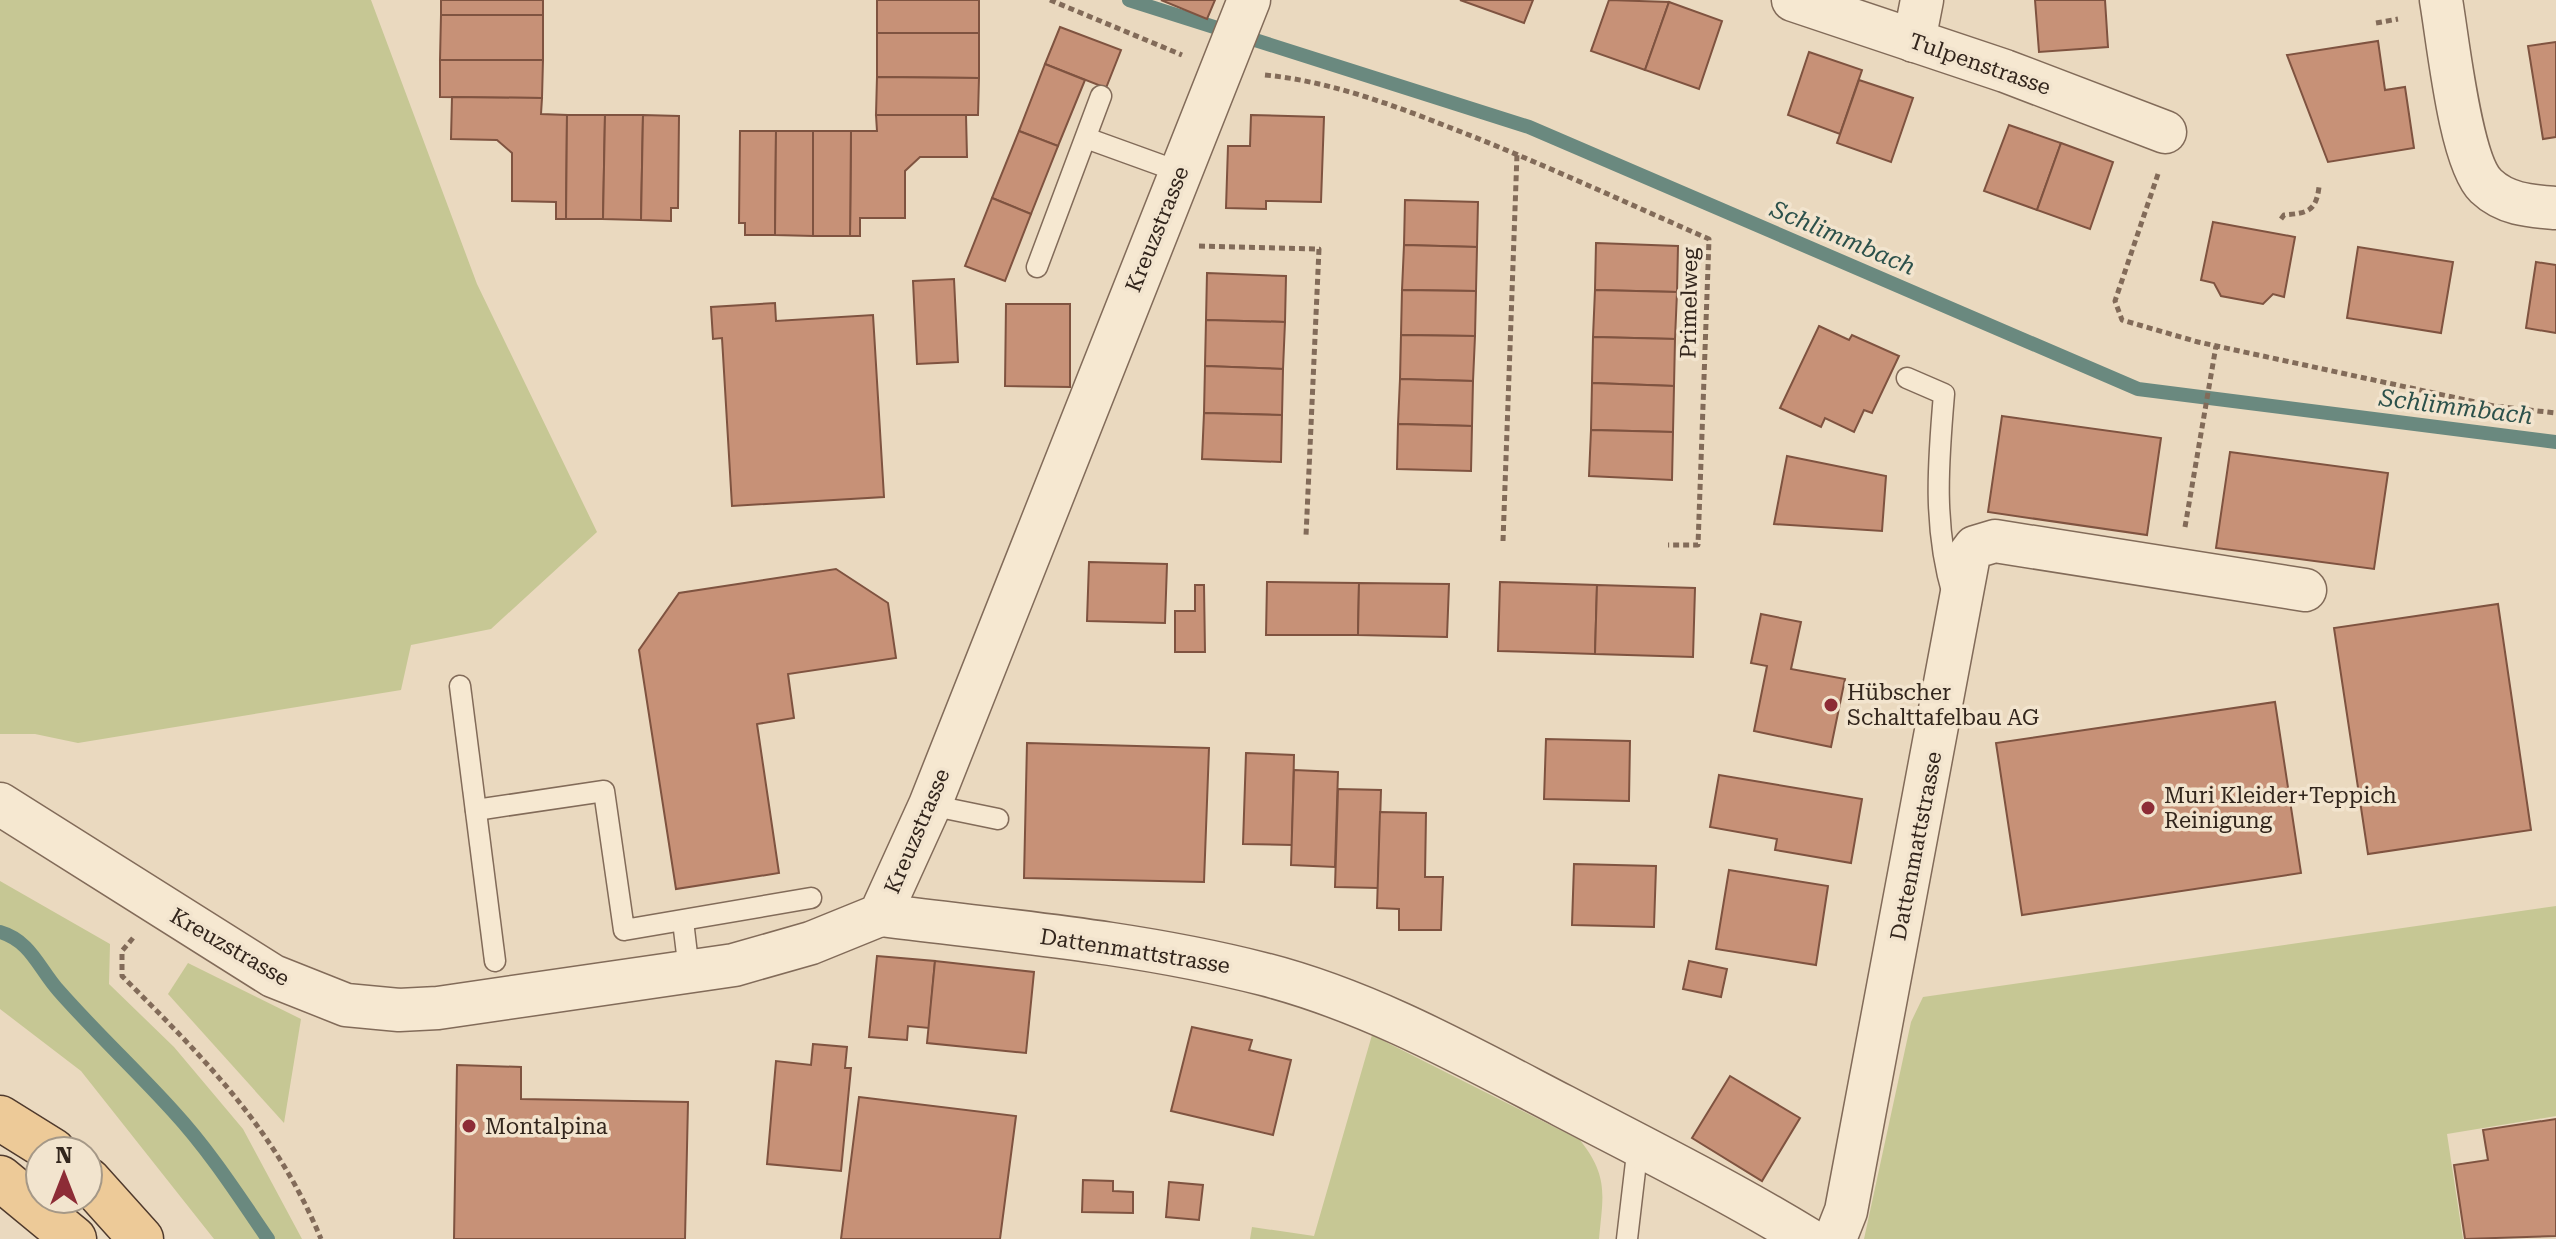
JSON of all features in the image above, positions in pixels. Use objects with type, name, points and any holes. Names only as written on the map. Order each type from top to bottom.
[{"type":"main road","points":[[0,1118],[27,1135]]},
{"type":"main road","points":[[0,1178],[61,1227]]},
{"type":"main road","points":[[104,1198],[141,1239]]},
{"type":"street","name":"Tulpenstrasse","points":[[1793,0],[2165,132]]},
{"type":"street","points":[[1914,41],[1922,0]]},
{"type":"street","points":[[2441,0],[2467,146],[2477,175],[2487,187],[2515,204],[2556,208]]},
{"type":"street","name":"Kreuzstrasse","points":[[0,804],[273,976],[346,1005],[399,1010],[438,1008],[734,965],[811,943],[880,915],[930,805],[1180,172],[1212,61],[1247,7]]},
{"type":"street","name":"Dattenmattstrasse","points":[[1835,1239],[1846,1211],[1969,555],[1985,542],[1995,541],[2305,590]]},
{"type":"street","name":"Dattenmattstrasse","points":[[880,915],[1167,952],[1266,975],[1381,1016],[1437,1042],[1745,1200],[1808,1239]]},
{"type":"lane","points":[[1037,267],[1101,96]]},
{"type":"lane","points":[[1086,138],[1180,172]]},
{"type":"lane","points":[[1907,378],[1944,394],[1938,523],[1941,555],[1959,617]]},
{"type":"lane","points":[[460,686],[495,961]]},
{"type":"lane","points":[[476,810],[604,791],[624,930],[811,898]]},
{"type":"lane","points":[[930,805],[998,819]]},
{"type":"lane","points":[[683,921],[689,971]]},
{"type":"lane","points":[[1627,1239],[1638,1145]]},
{"type":"path","name":"Primelweg","points":[[1050,0],[1212,61],[1302,78],[1408,111],[1517,154],[1709,239],[1698,545],[1668,545]]},
{"type":"path","points":[[2165,132],[2164,157],[2115,301],[2122,320],[2216,346],[2494,406],[2556,413]]},
{"type":"path","points":[[1503,541],[1517,154]]},
{"type":"path","points":[[2281,219],[2284,215],[2310,213],[2319,187]]},
{"type":"path","points":[[1151,244],[1319,249],[1306,536]]},
{"type":"path","points":[[2179,572],[2200,428],[2216,346]]},
{"type":"path","points":[[158,906],[122,951],[122,976],[210,1064],[265,1133],[321,1239]]},
{"type":"green space","points":[[0,0],[371,0],[477,284],[597,532],[491,629],[411,645],[401,690],[78,743],[35,734],[0,734]]},
{"type":"green space","points":[[0,881],[110,944],[109,984],[174,1047],[243,1129],[302,1239],[214,1239],[81,1071],[0,1009]]},
{"type":"green space","points":[[2556,906],[2556,1116],[2447,1134],[2463,1239],[1864,1239],[1911,1022],[1923,997]]},
{"type":"green space","points":[[188,963],[301,1019],[284,1123],[168,994]]},
{"type":"green space","points":[[1372,1035],[1580,1140],[1600,1176],[1599,1239],[1250,1239],[1252,1227],[1314,1236]]},
{"type":"building","points":[[441,0],[543,0],[543,15],[441,15]]},
{"type":"building","points":[[877,0],[979,0],[979,33],[877,33]]},
{"type":"building","points":[[1161,0],[1215,0],[1207,19]]},
{"type":"building","points":[[1460,0],[1533,0],[1524,23]]},
{"type":"building","points":[[1609,0],[1669,2],[1645,70],[1591,51]]},
{"type":"building","points":[[2035,0],[2105,0],[2108,47],[2039,52]]},
{"type":"building","points":[[1669,2],[1722,21],[1699,89],[1645,70]]},
{"type":"building","points":[[441,15],[543,15],[543,60],[440,60]]},
{"type":"building","points":[[1060,27],[1121,50],[1106,88],[1045,64]]},
{"type":"building","points":[[877,33],[979,33],[979,78],[877,77]]},
{"type":"building","points":[[2378,41],[2385,90],[2405,87],[2414,148],[2328,162],[2287,55]]},
{"type":"building","points":[[2556,42],[2556,137],[2543,139],[2528,46]]},
{"type":"building","points":[[1809,52],[1862,70],[1840,134],[1788,115]]},
{"type":"building","points":[[440,60],[543,60],[542,98],[440,97]]},
{"type":"building","points":[[1045,64],[1085,80],[1058,146],[1019,131]]},
{"type":"building","points":[[877,77],[979,78],[978,115],[876,115]]},
{"type":"building","points":[[1859,80],[1913,98],[1891,162],[1837,143]]},
{"type":"building","points":[[452,97],[542,98],[541,114],[567,115],[566,219],[556,219],[556,202],[512,201],[512,153],[497,140],[451,139]]},
{"type":"building","points":[[567,115],[605,115],[603,219],[566,219]]},
{"type":"building","points":[[605,115],[643,115],[641,220],[603,219]]},
{"type":"building","points":[[643,115],[679,116],[678,208],[671,208],[671,221],[641,220]]},
{"type":"building","points":[[876,115],[966,115],[967,157],[920,157],[905,171],[905,218],[860,218],[860,236],[850,236],[851,131],[877,131]]},
{"type":"building","points":[[1251,115],[1324,117],[1321,202],[1266,201],[1266,209],[1226,208],[1228,146],[1250,146]]},
{"type":"building","points":[[2009,125],[2061,143],[2037,210],[1984,191]]},
{"type":"building","points":[[740,131],[776,131],[775,235],[745,235],[745,223],[739,223]]},
{"type":"building","points":[[776,131],[813,131],[813,236],[775,235]]},
{"type":"building","points":[[813,131],[851,131],[850,236],[813,236]]},
{"type":"building","points":[[1019,131],[1058,146],[1031,214],[992,198]]},
{"type":"building","points":[[2061,143],[2113,162],[2090,229],[2037,210]]},
{"type":"building","points":[[992,198],[1031,214],[1005,281],[965,266]]},
{"type":"building","points":[[1405,200],[1478,202],[1477,247],[1404,245]]},
{"type":"building","points":[[2213,222],[2295,237],[2284,297],[2273,294],[2263,304],[2221,296],[2214,283],[2201,280]]},
{"type":"building","points":[[1596,243],[1678,246],[1677,292],[1595,290]]},
{"type":"building","points":[[1404,245],[1477,247],[1476,291],[1402,290]]},
{"type":"building","points":[[2358,247],[2453,262],[2441,333],[2347,318]]},
{"type":"building","points":[[2536,262],[2556,265],[2556,333],[2526,328]]},
{"type":"building","points":[[1207,273],[1286,276],[1285,322],[1206,320]]},
{"type":"building","points":[[954,279],[958,362],[917,364],[913,281]]},
{"type":"building","points":[[1402,290],[1476,291],[1475,336],[1401,335]]},
{"type":"building","points":[[1595,290],[1677,292],[1675,339],[1593,337]]},
{"type":"building","points":[[775,303],[776,321],[873,315],[884,497],[732,506],[722,338],[713,339],[711,307]]},
{"type":"building","points":[[1006,304],[1070,304],[1070,387],[1005,386]]},
{"type":"building","points":[[1206,320],[1285,322],[1283,369],[1205,366]]},
{"type":"building","points":[[1819,326],[1849,340],[1852,335],[1899,356],[1872,413],[1864,410],[1854,432],[1825,418],[1821,427],[1780,408]]},
{"type":"building","points":[[1401,335],[1475,336],[1473,381],[1400,379]]},
{"type":"building","points":[[1593,337],[1675,339],[1674,386],[1592,383]]},
{"type":"building","points":[[1205,366],[1283,369],[1282,415],[1204,413]]},
{"type":"building","points":[[1400,379],[1473,381],[1472,426],[1398,424]]},
{"type":"building","points":[[1592,383],[1674,386],[1673,432],[1591,430]]},
{"type":"building","points":[[1204,413],[1282,415],[1281,462],[1202,459]]},
{"type":"building","points":[[2002,416],[2161,438],[2147,535],[1988,512]]},
{"type":"building","points":[[1398,424],[1472,426],[1471,471],[1397,469]]},
{"type":"building","points":[[1591,430],[1673,432],[1672,480],[1589,476]]},
{"type":"building","points":[[2230,452],[2388,473],[2374,569],[2216,548]]},
{"type":"building","points":[[1787,456],[1886,476],[1882,531],[1774,524]]},
{"type":"building","points":[[1089,562],[1167,564],[1165,623],[1087,621]]},
{"type":"building","points":[[836,569],[888,603],[896,658],[788,674],[794,718],[757,724],[779,873],[676,889],[639,650],[679,593]]},
{"type":"building","points":[[1267,582],[1359,583],[1358,635],[1266,635]]},
{"type":"building","points":[[1500,582],[1597,585],[1595,654],[1498,651]]},
{"type":"building","points":[[1359,583],[1449,584],[1447,637],[1358,635]]},
{"type":"building","points":[[1195,585],[1204,585],[1205,652],[1175,652],[1175,611],[1195,611]]},
{"type":"building","points":[[1597,585],[1695,588],[1693,657],[1595,654]]},
{"type":"building","points":[[2498,604],[2531,830],[2368,854],[2334,628]]},
{"type":"building","points":[[1761,614],[1801,622],[1791,669],[1845,679],[1831,747],[1754,731],[1767,666],[1751,663]]},
{"type":"building","name":"Muri Kleider+Teppich Reinigung","points":[[2275,702],[2301,873],[2022,915],[1996,743]]},
{"type":"building","points":[[1546,739],[1630,741],[1629,801],[1544,799]]},
{"type":"building","points":[[1027,743],[1209,748],[1204,882],[1024,878]]},
{"type":"building","points":[[1246,753],[1294,755],[1292,845],[1243,844]]},
{"type":"building","points":[[1294,770],[1338,772],[1335,867],[1291,865]]},
{"type":"building","points":[[1719,775],[1862,799],[1851,863],[1775,850],[1777,839],[1710,827]]},
{"type":"building","points":[[1338,789],[1381,790],[1378,888],[1335,887]]},
{"type":"building","points":[[1380,812],[1426,813],[1425,877],[1443,877],[1441,930],[1399,930],[1399,909],[1377,908]]},
{"type":"building","points":[[1574,864],[1656,866],[1654,927],[1572,925]]},
{"type":"building","points":[[1729,870],[1828,886],[1816,965],[1716,949]]},
{"type":"building","points":[[877,956],[935,961],[929,1028],[908,1026],[907,1040],[869,1037]]},
{"type":"building","points":[[935,961],[1034,972],[1026,1053],[927,1043]]},
{"type":"building","points":[[1689,961],[1727,969],[1721,997],[1683,989]]},
{"type":"building","points":[[1192,1027],[1252,1040],[1249,1050],[1291,1060],[1273,1135],[1171,1111]]},
{"type":"building","points":[[813,1044],[847,1047],[845,1068],[851,1068],[841,1171],[767,1164],[776,1061],[811,1065]]},
{"type":"building","points":[[457,1065],[521,1067],[521,1099],[688,1102],[685,1239],[454,1239]]},
{"type":"building","points":[[1730,1076],[1800,1118],[1762,1181],[1692,1138]]},
{"type":"building","points":[[859,1097],[1016,1116],[1000,1239],[841,1239]]},
{"type":"building","points":[[2556,1119],[2556,1236],[2465,1239],[2454,1165],[2488,1160],[2483,1130]]},
{"type":"building","points":[[1083,1180],[1113,1181],[1113,1191],[1133,1192],[1133,1213],[1082,1212]]},
{"type":"building","points":[[1169,1182],[1203,1185],[1199,1220],[1166,1217]]},
{"type":"waterway","name":"Schlimmbach","points":[[1129,0],[1529,127],[2138,389],[2556,442]]},
{"type":"waterway","points":[[0,932],[11,936],[27,949],[59,991],[186,1126],[268,1239]]},
{"type":"place","name":"Hübscher Schalttafelbau AG","points":[[1831,705]]},
{"type":"place","name":"Muri Kleider+Teppich Reinigung","points":[[2148,808]]},
{"type":"place","name":"Montalpina","points":[[469,1126]]}]
